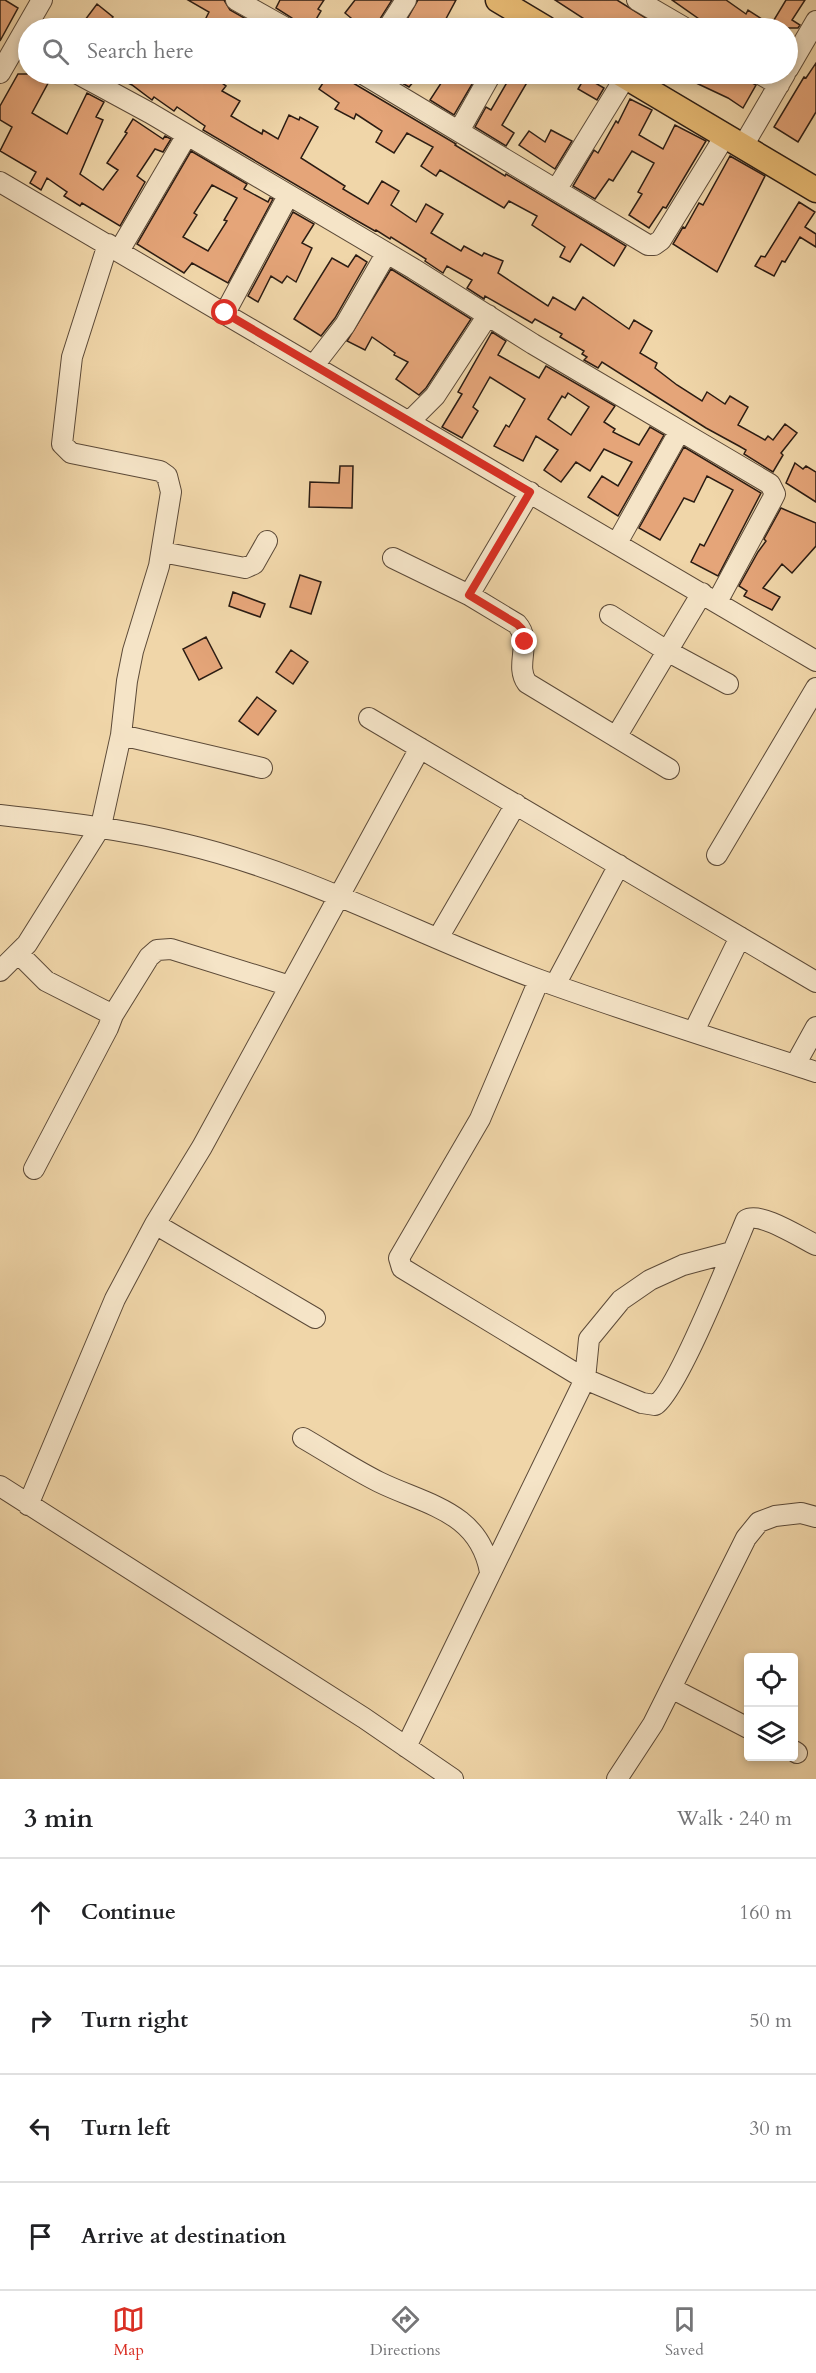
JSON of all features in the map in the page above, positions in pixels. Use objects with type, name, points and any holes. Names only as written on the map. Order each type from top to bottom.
[{"type":"main road","points":[[498,0],[516,18]]},
{"type":"main road","points":[[639,84],[816,190]]},
{"type":"street","points":[[34,18],[42,0]]},
{"type":"street","points":[[236,0],[264,7],[276,18]]},
{"type":"street","points":[[394,18],[406,0]]},
{"type":"street","points":[[637,0],[668,18]]},
{"type":"street","points":[[798,55],[813,32]]},
{"type":"street","points":[[2,63],[18,49]]},
{"type":"street","points":[[96,84],[187,135],[774,489],[775,494],[772,500],[709,597],[667,651],[616,737]]},
{"type":"street","points":[[380,84],[645,243],[654,245],[661,240],[778,84]]},
{"type":"street","points":[[459,131],[485,84]]},
{"type":"street","points":[[556,190],[619,84]]},
{"type":"street","points":[[0,971],[19,954],[100,826],[121,735],[133,651],[159,566],[171,492],[166,476],[153,469],[71,453],[62,444],[72,357],[113,248],[187,135]]},
{"type":"street","points":[[0,182],[816,661]]},
{"type":"street","points":[[225,313],[288,196]]},
{"type":"street","points":[[314,365],[345,325],[386,254]]},
{"type":"street","points":[[410,421],[435,396],[488,315]]},
{"type":"street","points":[[617,543],[679,432]]},
{"type":"street","points":[[469,595],[530,492]]},
{"type":"street","points":[[162,552],[245,568],[254,564],[267,541]]},
{"type":"street","points":[[393,558],[469,595],[517,624],[522,629],[525,642],[521,671],[526,683],[669,769]]},
{"type":"street","points":[[610,615],[667,651],[728,684]]},
{"type":"street","points":[[717,855],[816,688]]},
{"type":"street","points":[[369,718],[816,982]]},
{"type":"street","points":[[121,735],[262,768]]},
{"type":"street","points":[[28,1505],[115,1299],[155,1224],[202,1147],[420,748]]},
{"type":"street","points":[[438,938],[516,804]]},
{"type":"street","points":[[0,815],[100,826],[185,844],[273,872],[339,897],[547,982],[816,1072]]},
{"type":"street","points":[[619,865],[547,982],[480,1119],[399,1258],[402,1268],[585,1379],[642,1403],[655,1405],[660,1402],[689,1349],[746,1221],[750,1217],[761,1218],[816,1245]]},
{"type":"street","points":[[694,1031],[740,937]]},
{"type":"street","points":[[34,1169],[108,1028],[112,1015],[149,957],[157,950],[171,949],[290,986]]},
{"type":"street","points":[[19,954],[46,981],[112,1015]]},
{"type":"street","points":[[795,1065],[816,1027]]},
{"type":"street","points":[[155,1224],[315,1318]]},
{"type":"street","points":[[406,1747],[585,1379],[589,1339],[621,1300],[650,1280],[683,1265],[732,1252]]},
{"type":"street","points":[[303,1438],[379,1482],[443,1508],[464,1524],[477,1539],[487,1553],[490,1572]]},
{"type":"street","points":[[0,1486],[354,1711],[453,1779]]},
{"type":"street","points":[[617,1779],[653,1724],[736,1557],[759,1522],[775,1516],[801,1513],[816,1517]]},
{"type":"street","points":[[671,1688],[744,1726]]},
{"type":"building","points":[[0,0],[5,0],[18,8],[0,41]]},
{"type":"building","points":[[188,0],[224,0],[230,10],[244,18],[206,18],[209,12]]},
{"type":"building","points":[[280,0],[324,0],[318,9],[321,11],[317,18],[292,18],[276,8]]},
{"type":"building","points":[[355,0],[392,0],[381,18],[351,18],[345,13]]},
{"type":"building","points":[[418,0],[456,0],[446,18],[408,18]]},
{"type":"building","points":[[555,0],[617,0],[646,18],[583,18]]},
{"type":"building","points":[[672,0],[726,0],[746,14],[748,10],[760,18],[698,18]]},
{"type":"building","points":[[786,0],[805,0],[793,18],[775,18]]},
{"type":"building","points":[[97,4],[113,17],[112,18],[86,18]]},
{"type":"building","points":[[816,63],[816,112],[798,142],[774,127],[804,77],[806,78]]},
{"type":"building","points":[[18,74],[18,84],[48,84],[32,113],[67,134],[87,93],[104,102],[96,117],[103,120],[80,174],[103,190],[118,170],[107,163],[127,133],[125,132],[133,119],[163,139],[165,136],[171,139],[163,152],[155,149],[137,176],[145,182],[120,226],[82,203],[80,206],[64,196],[67,192],[47,178],[41,190],[30,183],[36,172],[0,151],[12,127],[0,120],[0,106]]},
{"type":"building","points":[[130,84],[223,84],[226,86],[222,91],[240,101],[231,116],[262,134],[263,130],[278,139],[289,115],[299,120],[300,117],[318,127],[301,158],[345,186],[343,189],[368,204],[382,181],[399,191],[391,205],[416,222],[426,204],[443,214],[431,233],[461,251],[464,246],[482,256],[484,253],[503,261],[498,273],[548,306],[553,297],[575,310],[583,297],[629,329],[634,320],[652,331],[640,353],[657,363],[655,368],[702,401],[707,392],[725,404],[730,396],[748,407],[738,425],[765,440],[768,436],[773,440],[785,424],[797,433],[781,453],[783,455],[773,472],[744,454],[746,450],[706,428],[602,362],[598,368],[584,360],[587,357],[582,354],[584,351],[560,337],[562,334],[535,319],[532,323],[485,296],[484,299],[467,288],[472,280],[447,266],[443,273],[425,261],[426,259],[391,237],[390,239],[375,231],[203,130],[205,126],[177,107],[174,111],[154,97],[152,100]]},
{"type":"building","points":[[322,84],[355,84],[505,176],[506,174],[626,246],[614,266],[581,244],[570,262],[560,257],[565,247],[532,225],[537,216],[509,201],[504,208],[440,170],[436,176],[421,166],[433,147],[407,133],[394,153],[376,142],[382,131],[356,114],[354,119],[335,109],[339,103],[319,89]]},
{"type":"building","points":[[440,84],[472,84],[454,115],[430,100]]},
{"type":"building","points":[[506,84],[526,84],[502,125],[514,133],[506,146],[475,127],[486,107],[491,110]]},
{"type":"building","points":[[581,84],[597,84],[604,88],[597,100],[578,89]]},
{"type":"building","points":[[698,84],[756,85],[743,108]]},
{"type":"building","points":[[630,99],[652,110],[639,135],[663,149],[675,125],[706,141],[666,208],[663,207],[649,228],[629,215],[642,194],[638,192],[654,163],[632,151],[613,181],[609,179],[595,199],[573,186],[594,150],[598,153],[616,121],[618,123]]},
{"type":"building","points":[[551,130],[572,141],[555,169],[519,145],[529,131],[545,142]]},
{"type":"building","points":[[191,151],[247,184],[244,189],[268,202],[270,198],[273,199],[228,283],[192,263],[184,273],[137,244]],"holes":[[[212,185],[237,198],[224,220],[227,221],[208,251],[183,237],[197,215],[194,213]]]},
{"type":"building","points":[[730,156],[765,176],[717,272],[673,244],[699,203],[703,205]]},
{"type":"building","points":[[799,202],[815,212],[805,227],[816,234],[816,247],[800,237],[774,276],[755,266],[761,256],[765,257]]},
{"type":"building","points":[[293,212],[314,224],[302,243],[312,248],[296,282],[287,276],[282,283],[271,276],[258,302],[248,296]]},
{"type":"building","points":[[356,255],[367,262],[335,318],[321,336],[294,319],[332,258],[348,267]]},
{"type":"building","points":[[391,269],[471,319],[426,388],[419,395],[396,379],[408,362],[394,355],[395,353],[372,337],[365,350],[347,341]]},
{"type":"building","points":[[492,332],[506,341],[498,355],[539,378],[546,366],[615,406],[604,422],[615,429],[613,432],[639,445],[650,427],[664,435],[618,516],[588,497],[602,476],[618,486],[632,462],[604,449],[590,471],[576,462],[561,482],[544,470],[558,450],[536,436],[523,461],[494,446],[506,425],[509,427],[525,399],[490,377],[473,407],[478,411],[462,438],[442,427],[462,394],[458,392]],"holes":[[[568,393],[589,407],[571,435],[548,419],[562,396],[565,398]]]},
{"type":"building","points":[[684,447],[761,493],[718,576],[691,562],[700,544],[704,546],[733,490],[707,476],[694,502],[684,498],[660,540],[639,528]]},
{"type":"building","points":[[795,463],[803,469],[806,466],[816,472],[816,502],[786,483]]},
{"type":"building","points":[[340,466],[353,466],[352,508],[309,507],[310,482],[339,483]]},
{"type":"building","points":[[781,508],[816,523],[816,546],[792,573],[782,564],[763,588],[780,597],[772,610],[744,596],[747,591],[739,586],[766,541],[764,539]]},
{"type":"building","points":[[300,575],[321,582],[311,614],[290,607]]},
{"type":"building","points":[[233,592],[265,604],[260,617],[229,606]]},
{"type":"building","points":[[206,637],[222,668],[199,680],[183,649]]},
{"type":"building","points":[[291,650],[308,662],[293,684],[276,672]]},
{"type":"building","points":[[257,697],[276,711],[258,735],[239,721]]},
{"type":"route","points":[[225,313],[530,492],[469,595],[517,624],[522,629],[525,642]]}]
